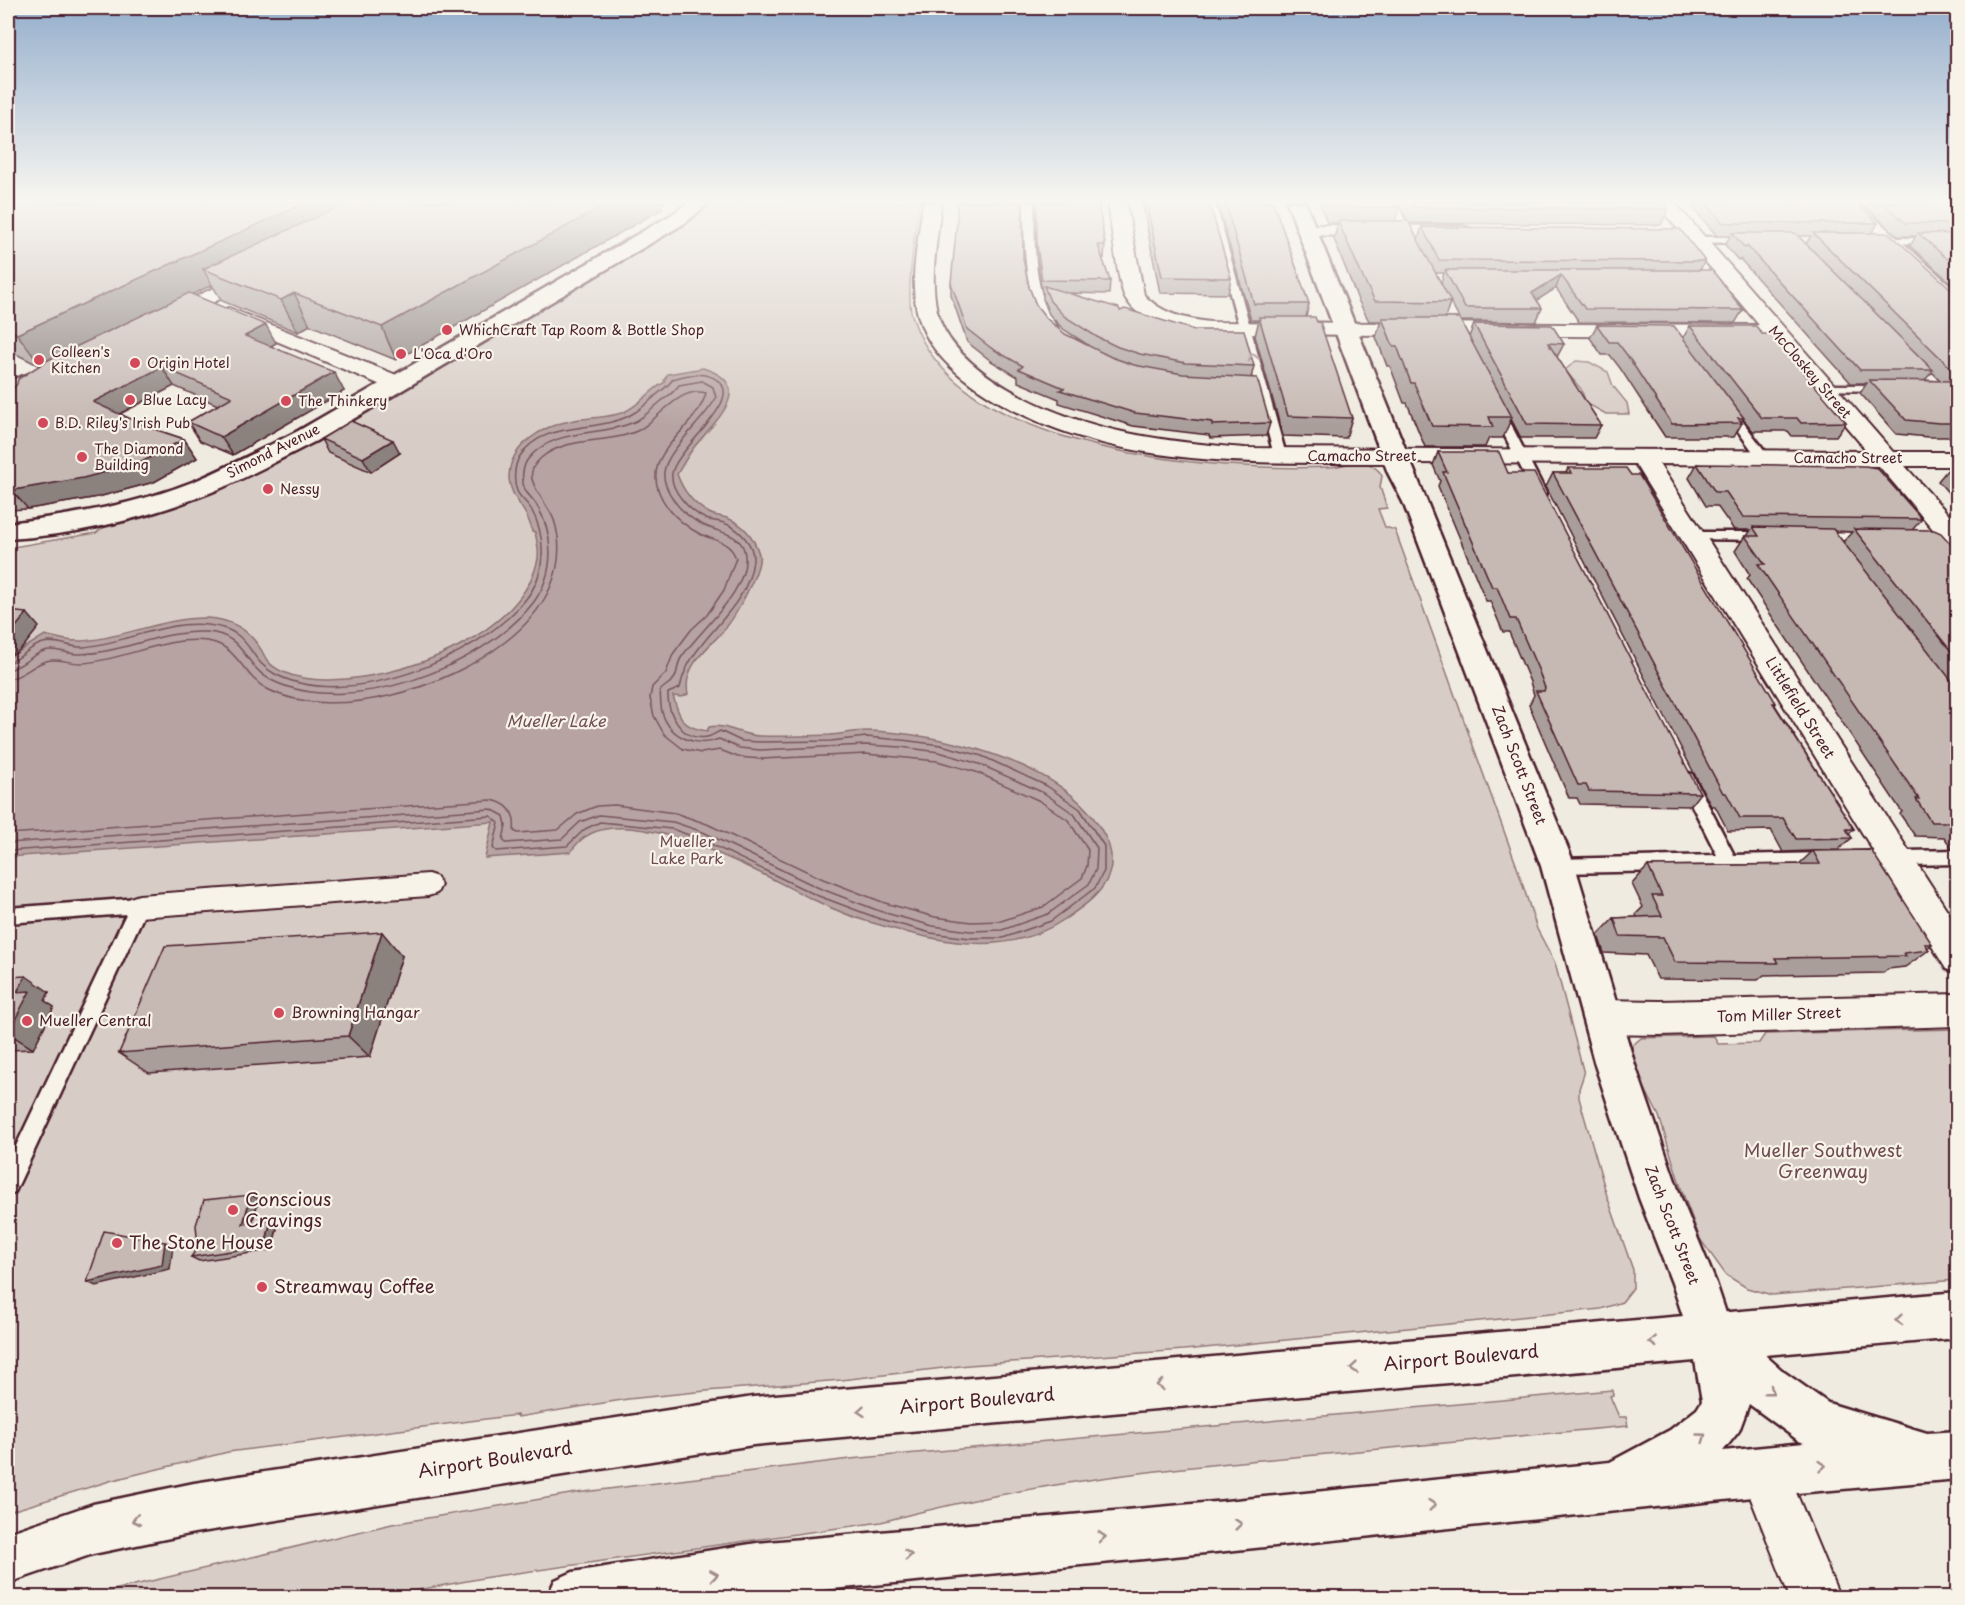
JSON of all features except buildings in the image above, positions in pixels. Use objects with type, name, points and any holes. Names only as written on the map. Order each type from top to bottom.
[{"type":"street","points":[[149,326],[252,277]]},
{"type":"street","name":"Simond Avenue","points":[[8,531],[88,519],[195,489],[244,468],[296,441],[578,277]]},
{"type":"street","name":"Camacho Street","points":[[926,277],[926,306],[931,324],[944,346],[964,368],[995,392],[1035,413],[1080,430],[1135,444],[1190,451],[1280,455],[1958,459]]},
{"type":"street","points":[[1129,277],[1134,297],[1142,308],[1160,318],[1182,325],[1244,329],[1456,330],[1672,336],[1774,330]]},
{"type":"street","name":"Zach Scott Street","points":[[1325,277],[1394,456],[1416,502],[1558,866],[1600,1017],[1634,1123],[1694,1283],[1721,1370],[1726,1403],[1719,1420],[1706,1436],[1615,1486]]},
{"type":"street","name":"McCloskey Street","points":[[1719,277],[1774,330],[1952,539]]},
{"type":"street","points":[[1925,277],[1958,303]]},
{"type":"street","points":[[200,302],[396,383]]},
{"type":"street","points":[[8,388],[33,380],[77,360]]},
{"type":"street","name":"Littlefield Street","points":[[1642,457],[1958,958]]},
{"type":"street","points":[[139,906],[428,885]]},
{"type":"street","name":"Tom Miller Street","points":[[1600,1017],[1660,1018],[1958,1010]]},
{"type":"street","name":"Airport Boulevard","points":[[8,1558],[93,1529],[194,1508],[753,1421],[1958,1315]]},
{"type":"street","points":[[1711,1337],[1767,1389],[1816,1424],[1945,1456]]},
{"type":"street","points":[[573,1598],[757,1569],[1226,1526],[1763,1471],[1945,1456]]},
{"type":"street","points":[[1763,1471],[1815,1598]]},
{"type":"lane","points":[[1033,277],[1034,294],[1040,312],[1058,332]]},
{"type":"lane","points":[[1230,277],[1256,386],[1280,455]]},
{"type":"lane","points":[[1825,388],[1892,388]]},
{"type":"lane","points":[[1490,395],[1546,504]]},
{"type":"lane","points":[[1718,396],[1764,458]]},
{"type":"lane","points":[[1692,536],[1777,536]]},
{"type":"lane","points":[[1801,536],[1883,537]]},
{"type":"lane","points":[[1825,536],[1839,555]]},
{"type":"lane","points":[[1681,768],[1729,862]]},
{"type":"lane","points":[[1558,866],[1958,857]]},
{"type":"lane","points":[[8,915],[139,906],[8,1185]]},
{"type":"green space","name":"Mueller Lake Park","points":[[594,277],[910,277],[912,315],[932,355],[964,388],[1006,414],[1054,433],[1104,448],[1156,457],[1256,467],[1332,467],[1360,463],[1376,468],[1382,476],[1380,487],[1387,508],[1378,509],[1385,527],[1395,530],[1517,867],[1537,929],[1555,963],[1584,1074],[1579,1089],[1579,1098],[1607,1196],[1633,1270],[1633,1288],[1622,1302],[1601,1309],[1184,1350],[969,1365],[841,1380],[628,1399],[518,1417],[517,1415],[228,1452],[113,1480],[8,1512],[8,542],[13,547],[96,533],[105,526],[185,503],[215,491],[220,485],[250,472],[268,468]]},
{"type":"green space","points":[[1576,361],[1589,362],[1608,372],[1613,386],[1627,403],[1629,414],[1606,414],[1586,403],[1581,389],[1565,370]]},
{"type":"green space","name":"Mueller Southwest Greenway","points":[[1957,1029],[1957,1280],[1772,1295],[1747,1288],[1726,1275],[1700,1239],[1682,1191],[1659,1116],[1631,1062],[1633,1045],[1641,1038],[1714,1036],[1718,1044],[1759,1043],[1765,1034]]},
{"type":"green space","points":[[1612,1390],[1613,1395],[1610,1396],[1619,1417],[1626,1417],[1628,1426],[1261,1460],[1097,1479],[989,1497],[881,1522],[489,1577],[379,1597],[84,1597],[392,1524],[576,1493],[850,1459]]},
{"type":"water","name":"Mueller Lake","points":[[703,368],[720,376],[728,385],[730,395],[719,417],[692,450],[677,474],[682,486],[698,506],[711,514],[733,521],[747,532],[757,548],[759,560],[753,580],[733,617],[693,666],[687,684],[688,694],[682,697],[673,696],[683,721],[692,727],[707,731],[709,727],[716,726],[760,736],[830,735],[867,731],[926,737],[959,744],[1023,766],[1052,781],[1076,799],[1095,820],[1109,845],[1111,866],[1106,881],[1091,900],[1078,910],[1043,931],[1021,939],[998,943],[974,943],[927,937],[871,923],[844,913],[687,841],[651,831],[618,828],[590,834],[571,852],[485,858],[493,822],[8,857],[8,658],[45,635],[63,640],[81,641],[175,621],[207,618],[223,620],[244,630],[274,667],[303,678],[333,680],[368,676],[404,668],[440,655],[473,638],[502,616],[524,591],[537,563],[535,532],[532,532],[527,517],[510,486],[510,467],[520,447],[538,433],[559,424],[624,412],[665,382],[668,374]]},
{"type":"place","name":"WhichCraft Tap Room & Bottle Shop","points":[[447,330]]},
{"type":"place","name":"L'Oca d'Oro","points":[[401,354]]},
{"type":"place","name":"Colleen's Kitchen","points":[[39,360]]},
{"type":"place","name":"Origin Hotel","points":[[135,363]]},
{"type":"place","name":"Blue Lacy","points":[[130,400]]},
{"type":"place","name":"The Thinkery","points":[[286,401]]},
{"type":"place","name":"B.D. Riley's Irish Pub","points":[[43,423]]},
{"type":"place","name":"The Diamond Building","points":[[82,457]]},
{"type":"place","name":"Nessy","points":[[268,489]]},
{"type":"place","name":"Browning Hangar","points":[[279,1013]]},
{"type":"place","name":"Mueller Central","points":[[27,1021]]},
{"type":"place","name":"Conscious Cravings","points":[[233,1210]]},
{"type":"place","name":"The Stone House","points":[[117,1243]]},
{"type":"place","name":"Streamway Coffee","points":[[262,1287]]}]
